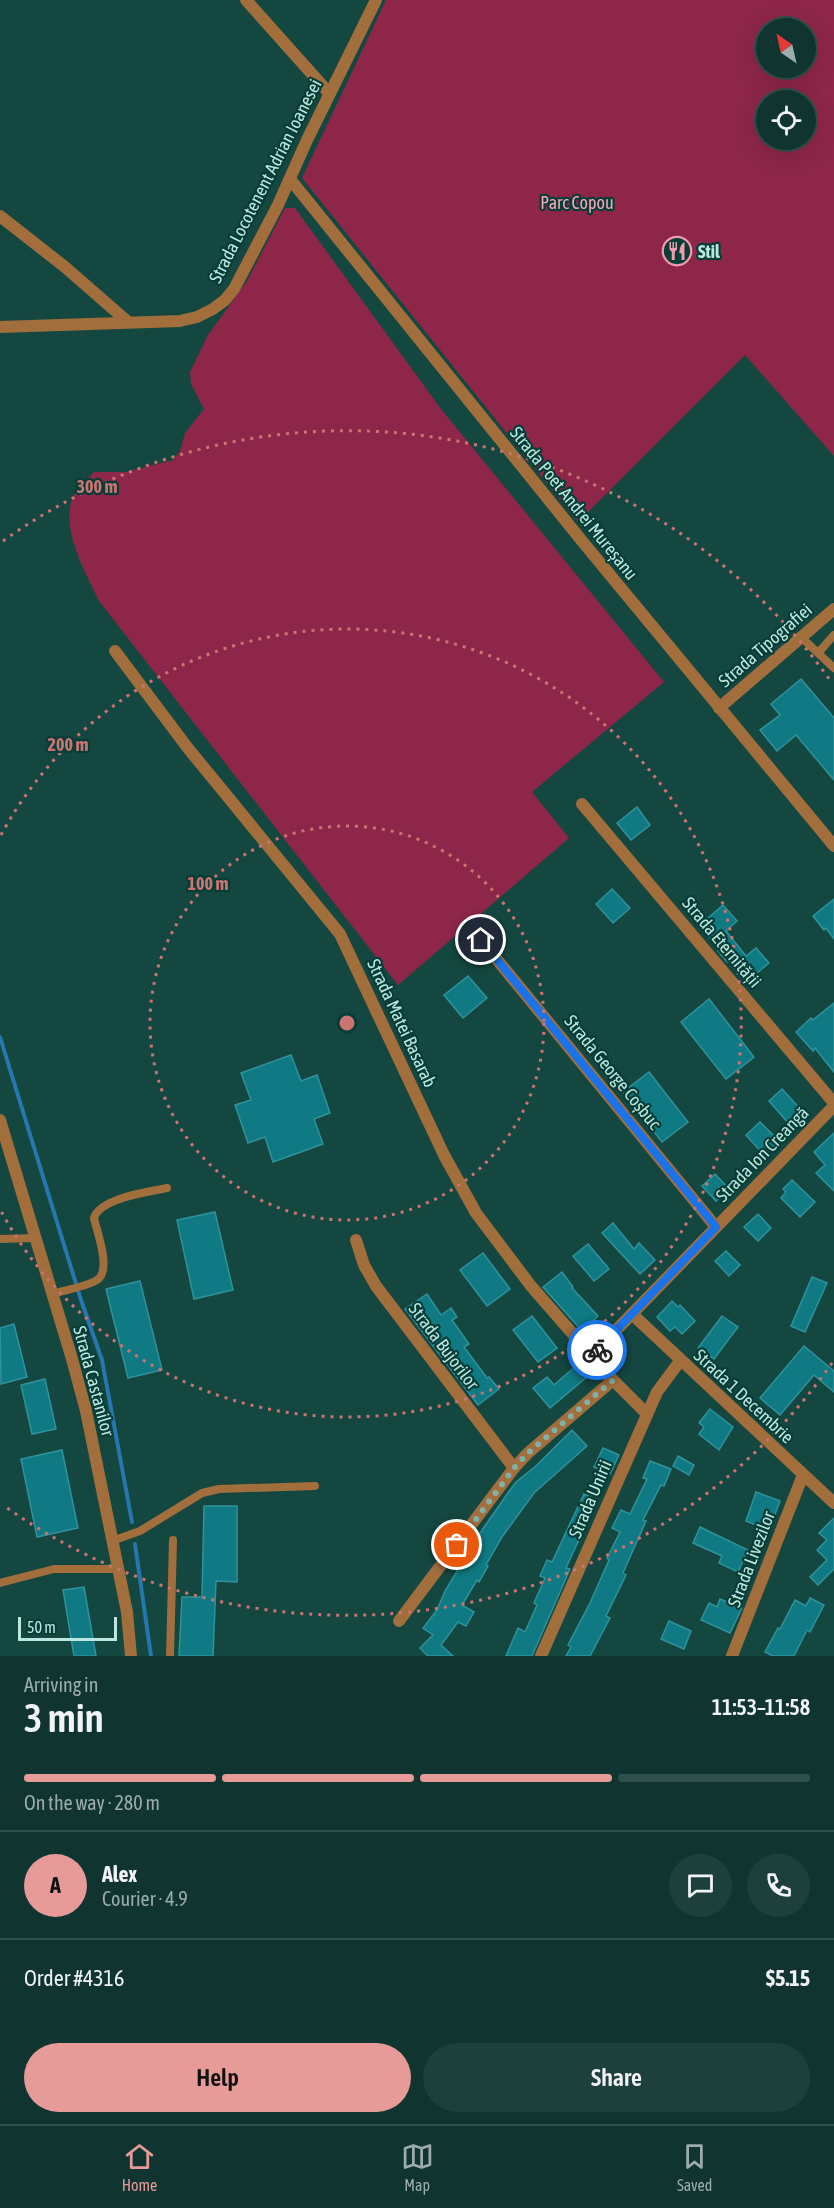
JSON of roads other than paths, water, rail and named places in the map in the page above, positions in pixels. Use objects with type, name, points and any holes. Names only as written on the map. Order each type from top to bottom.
[{"type":"street","points":[[246,0],[330,93]]},
{"type":"street","name":"Strada Locotenent Adrian Ioanesei","points":[[0,327],[180,321],[197,317],[225,300],[246,268],[376,0]]},
{"type":"street","name":"Strada Poet Andrei Mureșanu","points":[[290,179],[719,708],[834,846]]},
{"type":"street","points":[[0,216],[65,267],[128,322]]},
{"type":"street","name":"Strada Tipografiei","points":[[719,708],[834,609]]},
{"type":"street","name":"Strada Matei Basarab","points":[[115,651],[187,747],[340,934],[464,1193],[490,1233],[531,1286],[591,1356],[647,1414]]},
{"type":"street","name":"Strada Eternității","points":[[582,804],[834,1105]]},
{"type":"street","name":"Strada George Coșbuc","points":[[481,940],[716,1227]]},
{"type":"street","name":"Strada Ion Creangă","points":[[591,1356],[834,1105]]},
{"type":"street","name":"Strada Castanilor","points":[[0,1120],[86,1411],[126,1612],[131,1656]]},
{"type":"street","name":"Strada Bujorilor","points":[[356,1240],[364,1265],[376,1286],[514,1468]]},
{"type":"street","name":"Strada 1 Decembrie","points":[[632,1314],[834,1503]]},
{"type":"street","name":"Strada Unirii","points":[[541,1656],[647,1414],[663,1382],[680,1361]]},
{"type":"street","points":[[399,1621],[514,1468],[528,1453],[613,1380]]},
{"type":"street","name":"Strada Livezilor","points":[[732,1656],[803,1475]]},
{"type":"lane","points":[[819,652],[834,635]]},
{"type":"lane","points":[[802,638],[834,668]]},
{"type":"lane","points":[[52,1294],[97,1280],[103,1274],[104,1263],[94,1218],[96,1211],[107,1203],[167,1188]]},
{"type":"lane","points":[[0,1239],[35,1238]]},
{"type":"lane","points":[[112,1541],[140,1531],[202,1493],[219,1489],[315,1486]]},
{"type":"lane","points":[[170,1656],[173,1540]]},
{"type":"lane","points":[[0,1583],[54,1569],[118,1569]]},
{"type":"waterway","points":[[0,1037],[81,1300],[102,1360],[132,1522]]},
{"type":"waterway","points":[[135,1544],[151,1656]]},
{"type":"place","name":"Stil","points":[[677,251]]},
{"type":"park label","name":"Parc Copou","points":[[577,202]]}]
